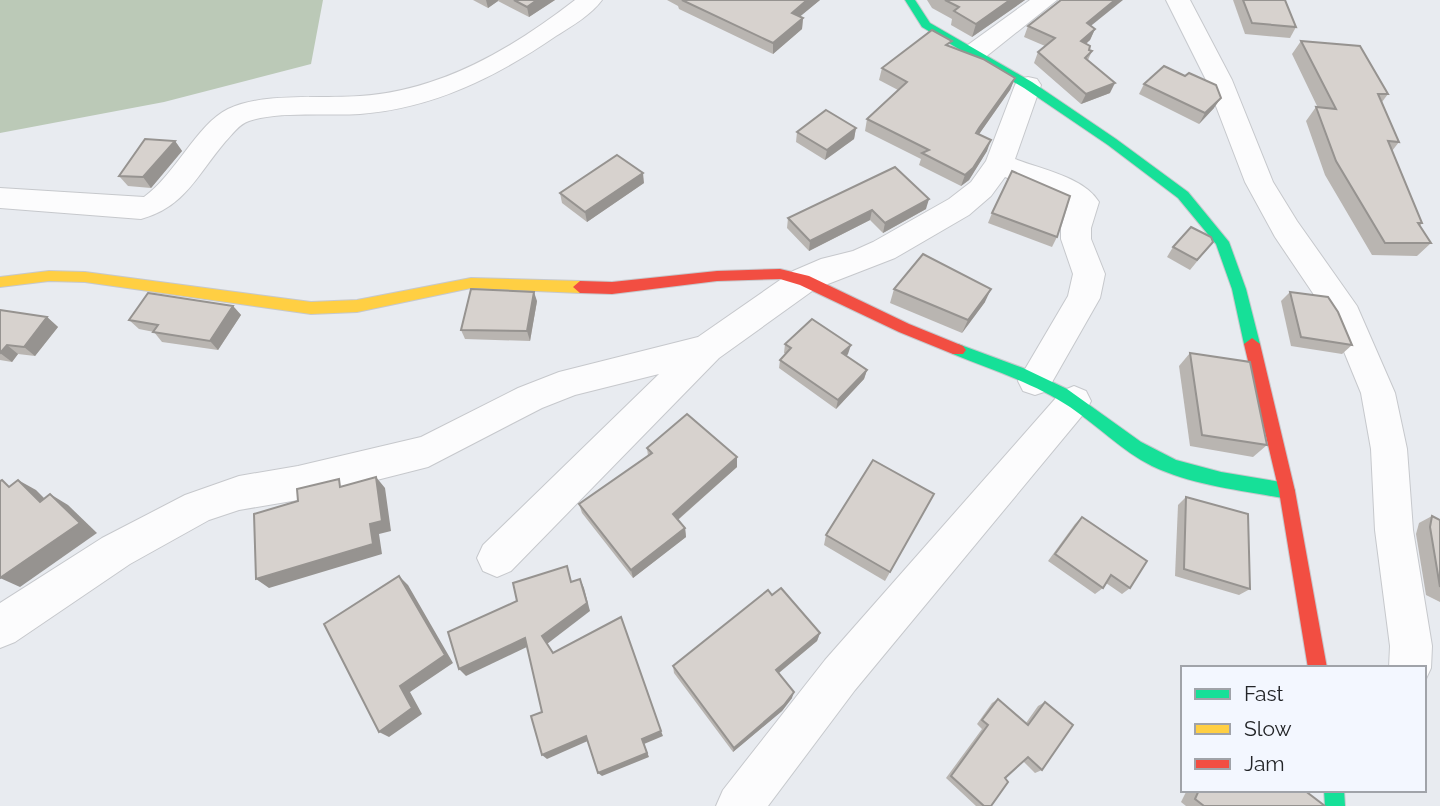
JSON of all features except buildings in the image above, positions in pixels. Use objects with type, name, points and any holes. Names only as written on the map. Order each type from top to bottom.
[{"type":"street","points":[[0,198],[141,208],[153,205],[166,196],[236,116],[255,110],[366,105],[415,98],[446,89],[518,50],[590,0]]},
{"type":"street","points":[[910,0],[926,24],[1028,85],[1112,142],[1182,195],[1222,242],[1239,289],[1287,491],[1318,666]]},
{"type":"street","points":[[974,53],[1045,0]]},
{"type":"street","points":[[1178,0],[1219,80],[1240,128],[1249,159],[1270,204],[1345,315],[1378,393],[1390,460],[1394,530],[1411,646],[1409,666]]},
{"type":"street","points":[[497,558],[707,348],[804,280],[832,267],[859,261],[925,228],[959,207],[981,189],[999,164],[1028,85]]},
{"type":"street","points":[[999,164],[1071,192],[1084,202],[1076,239],[1089,274],[1084,298],[1035,381]]},
{"type":"street","points":[[0,282],[49,276],[85,277],[311,308],[358,306],[471,283],[612,288],[760,273],[780,274],[804,280],[904,328],[1035,381],[1074,401],[1118,436],[1159,461],[1198,473],[1287,491]]},
{"type":"street","points":[[0,627],[116,551],[198,507],[239,494],[298,483],[428,451],[530,398],[571,382],[707,348]]},
{"type":"street","points":[[739,806],[840,675],[1074,401]]},
{"type":"street","points":[[1336,806],[1350,792]]},
{"type":"green space","points":[[0,0],[323,0],[311,64],[164,102],[0,133]]},
{"type":"traffic: fast","points":[[910,0],[926,25],[1028,85],[1112,142],[1183,195],[1222,242],[1239,289],[1252,344]]},
{"type":"traffic: fast","points":[[958,350],[1061,393],[1157,460],[1188,472],[1221,480],[1287,491]]},
{"type":"traffic: fast","points":[[1334,792],[1335,806]]},
{"type":"traffic: slow","points":[[0,282],[49,276],[85,277],[311,308],[357,306],[471,283],[580,287]]},
{"type":"traffic: jam","points":[[580,287],[612,288],[717,276],[780,274],[804,280],[904,328],[958,350]]},
{"type":"traffic: jam","points":[[1252,344],[1287,491],[1318,666]]}]
